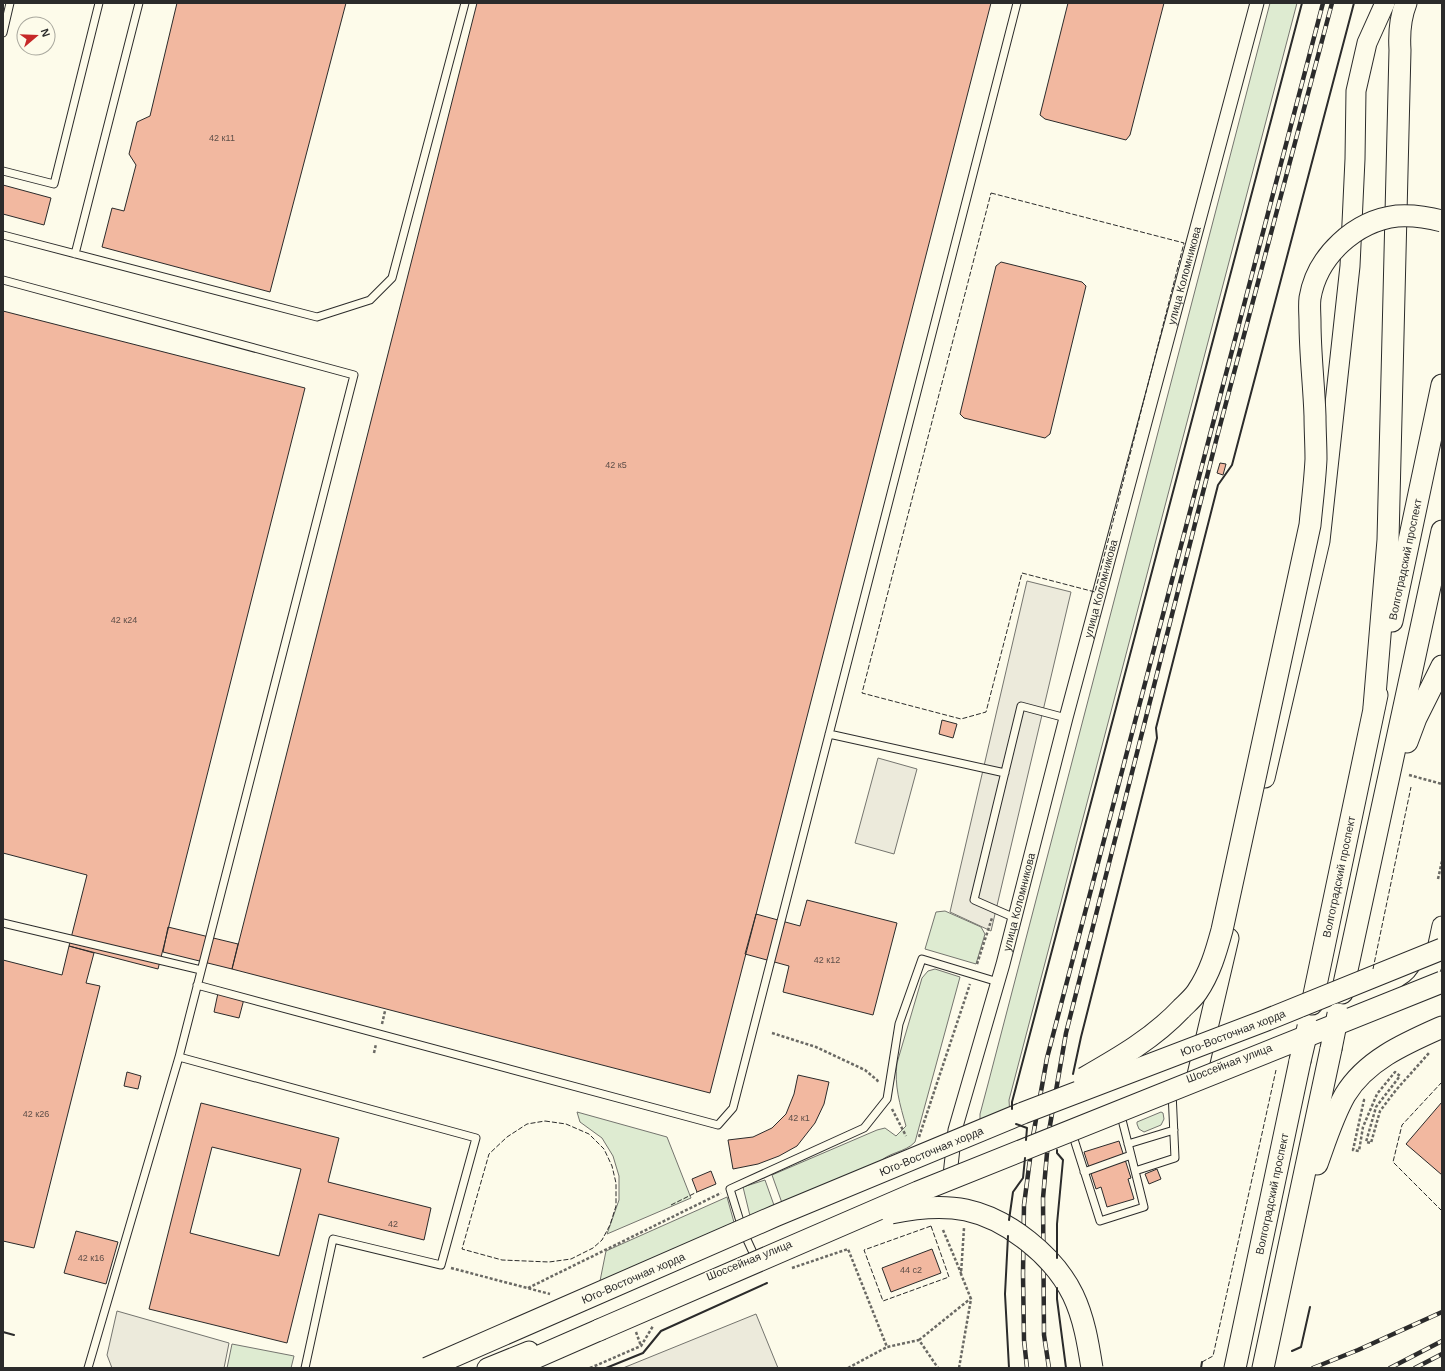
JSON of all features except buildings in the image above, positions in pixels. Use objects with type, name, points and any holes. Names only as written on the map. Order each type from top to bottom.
[{"type":"main road","points":[[1197,1076],[1320,541],[1350,266],[1355,159],[1356,90],[1367,43],[1384,3]]},
{"type":"main road","points":[[1374,707],[1388,540],[1400,22],[1406,3]]},
{"type":"main road","points":[[1023,1113],[1125,1055],[1152,1036],[1176,1015],[1196,993],[1213,962],[1222,930],[1310,525],[1316,459],[1310,335],[1310,299],[1314,284],[1320,269],[1329,256],[1346,239],[1366,226],[1396,216],[1428,217],[1442,221]]},
{"type":"main road","name":"Волгоградский проспект","points":[[1235,1368],[1442,385]]},
{"type":"main road","points":[[1264,1365],[1330,1049],[1442,530]]},
{"type":"main road","points":[[1380,818],[1416,718],[1442,666]]},
{"type":"main road","name":"Шоссейная улица","points":[[1064,1129],[1171,1086],[1401,998],[1423,983],[1429,974],[1442,926]]},
{"type":"main road","name":"Юго-Восточная хорда","points":[[426,1368],[775,1216],[1023,1113],[1264,1021],[1442,949]]},
{"type":"main road","points":[[512,1368],[925,1190],[1442,982]]},
{"type":"main road","points":[[1293,1228],[1329,1133],[1353,1097],[1359,1077],[1383,1057],[1412,1040],[1442,1027]]},
{"type":"main road","name":"Шоссейная улица","points":[[486,1368],[1010,1151]]},
{"type":"main road","points":[[847,1223],[914,1208],[940,1208],[966,1210],[989,1218],[1015,1232],[1038,1249],[1057,1271],[1072,1294],[1082,1319],[1089,1347],[1092,1368]]},
{"type":"street","name":"улица Коломникова","points":[[950,1175],[955,1130],[998,982],[1066,718],[1257,3]]},
{"type":"lane","points":[[3,33],[10,3]]},
{"type":"lane","points":[[3,171],[54,184],[99,3]]},
{"type":"lane","points":[[75,254],[139,3]]},
{"type":"lane","points":[[3,235],[317,317],[370,300],[392,278],[465,3]]},
{"type":"lane","points":[[197,985],[718,1125],[733,1108],[1017,3]]},
{"type":"lane","points":[[3,280],[354,375],[179,1057],[88,1368]]},
{"type":"lane","points":[[1015,918],[974,900],[1021,706],[1066,718]]},
{"type":"lane","points":[[829,734],[1005,773]]},
{"type":"lane","points":[[3,923],[201,970]]},
{"type":"lane","points":[[755,1257],[743,1231],[730,1188],[864,1128],[887,1099],[899,1024],[922,959],[998,982]]},
{"type":"lane","points":[[179,1057],[476,1138],[441,1265],[333,1239],[305,1368]]},
{"type":"lane","points":[[1135,1171],[1175,1158],[1171,1086]]},
{"type":"lane","points":[[1064,1129],[1084,1172],[1100,1221],[1144,1207],[1119,1107]]},
{"type":"lane","points":[[1128,1144],[1174,1130]]},
{"type":"lane","points":[[1084,1172],[1131,1155]]},
{"type":"path","points":[[1409,775],[1442,784]]},
{"type":"path","points":[[1438,879],[1442,861]]},
{"type":"path","points":[[917,1143],[995,909]]},
{"type":"path","points":[[772,1033],[816,1048],[865,1070],[877,1080],[906,1136]]},
{"type":"path","points":[[1353,1097],[1364,1100],[1353,1150],[1359,1151],[1363,1127],[1377,1094],[1395,1072],[1400,1076],[1376,1107],[1366,1142],[1371,1142],[1380,1111],[1396,1090],[1432,1050]]},
{"type":"path","points":[[528,1288],[730,1188]]},
{"type":"path","points":[[961,1274],[964,1222]]},
{"type":"path","points":[[943,1230],[971,1299],[959,1368]]},
{"type":"path","points":[[789,1269],[848,1249],[887,1347]]},
{"type":"path","points":[[848,1368],[887,1347],[919,1340],[971,1299]]},
{"type":"path","points":[[590,1368],[641,1346],[653,1326],[660,1323]]},
{"type":"path","points":[[919,1340],[938,1368]]},
{"type":"green space","points":[[1270,3],[1297,3],[1009,1100],[1010,1116],[980,1123],[980,1114]]},
{"type":"green space","points":[[945,911],[981,927],[985,934],[976,964],[925,949],[936,912]]},
{"type":"green space","points":[[935,969],[960,977],[915,1142],[911,1146],[886,1157],[878,1164],[782,1203],[772,1175],[877,1130],[885,1128],[896,1136],[906,1126],[897,1087],[897,1063],[922,978],[928,971]]},
{"type":"green space","points":[[577,1112],[667,1137],[691,1198],[607,1234],[619,1200],[619,1176],[613,1156],[602,1138],[580,1122]]},
{"type":"green space","points":[[1161,1112],[1163,1113],[1164,1119],[1161,1125],[1144,1132],[1139,1129],[1137,1122]]},
{"type":"green space","points":[[765,1180],[775,1208],[751,1220],[743,1187]]},
{"type":"green space","points":[[727,1197],[735,1226],[600,1281],[606,1251]]},
{"type":"green space","points":[[232,1344],[294,1356],[291,1368],[227,1368]]},
{"type":"shaded area","points":[[1027,581],[1071,592],[991,931],[950,912]]},
{"type":"shaded area","points":[[878,758],[917,769],[894,854],[855,843]]},
{"type":"shaded area","points":[[117,1311],[229,1343],[224,1368],[112,1368],[107,1355]]},
{"type":"shaded area","points":[[756,1314],[778,1368],[623,1368]]},
{"type":"railway","points":[[1027,1368],[1024,1340],[1024,1205],[1033,1136],[1047,1058],[1323,3]]},
{"type":"railway","points":[[1049,1368],[1044,1335],[1043,1198],[1049,1131],[1066,1033],[1217,437],[1332,3]]},
{"type":"railway","points":[[1313,1368],[1358,1350],[1442,1312]]},
{"type":"railway","points":[[1390,1368],[1442,1341]]},
{"type":"railway","points":[[1415,1368],[1442,1354]]},
{"type":"fence","points":[[991,193],[1184,243],[1095,592],[1022,573],[986,712],[961,719],[862,693],[991,193]]},
{"type":"fence","points":[[1373,969],[1411,787]]},
{"type":"fence","points":[[1202,1362],[1213,1356],[1276,1070]]},
{"type":"fence","points":[[1442,1082],[1402,1125],[1393,1162],[1442,1211]]},
{"type":"fence","points":[[545,1121],[566,1124],[589,1134],[604,1149],[612,1166],[616,1183],[616,1206],[610,1225],[602,1240],[593,1248],[571,1259],[549,1262],[502,1260],[462,1249],[489,1154],[507,1137],[527,1124],[545,1121]]},
{"type":"fence","points":[[671,1205],[697,1192]]},
{"type":"fence","points":[[931,1226],[949,1277],[883,1301],[864,1250],[931,1226]]},
{"type":"wall","points":[[1012,1109],[1012,1102],[1302,3]]},
{"type":"wall","points":[[1073,1074],[1081,1037],[1157,738],[1156,728],[1218,485],[1232,465],[1354,3]]},
{"type":"wall","points":[[1016,1124],[1027,1128],[1026,1140]]},
{"type":"wall","points":[[1057,1150],[1057,1153],[1063,1160],[1057,1224],[1057,1258]]},
{"type":"wall","points":[[1009,1220],[1013,1192],[1023,1178],[1025,1158]]},
{"type":"wall","points":[[1008,1236],[1005,1294],[1009,1368]]},
{"type":"wall","points":[[606,1368],[643,1353],[661,1331],[767,1283]]},
{"type":"wall","points":[[1057,1288],[1057,1299],[1066,1368]]},
{"type":"wall","points":[[1292,1351],[1301,1347],[1310,1307]]},
{"type":"wall","points":[[3,1332],[14,1335]]},
{"type":"wall","points":[[1201,1368],[1202,1362]]}]
